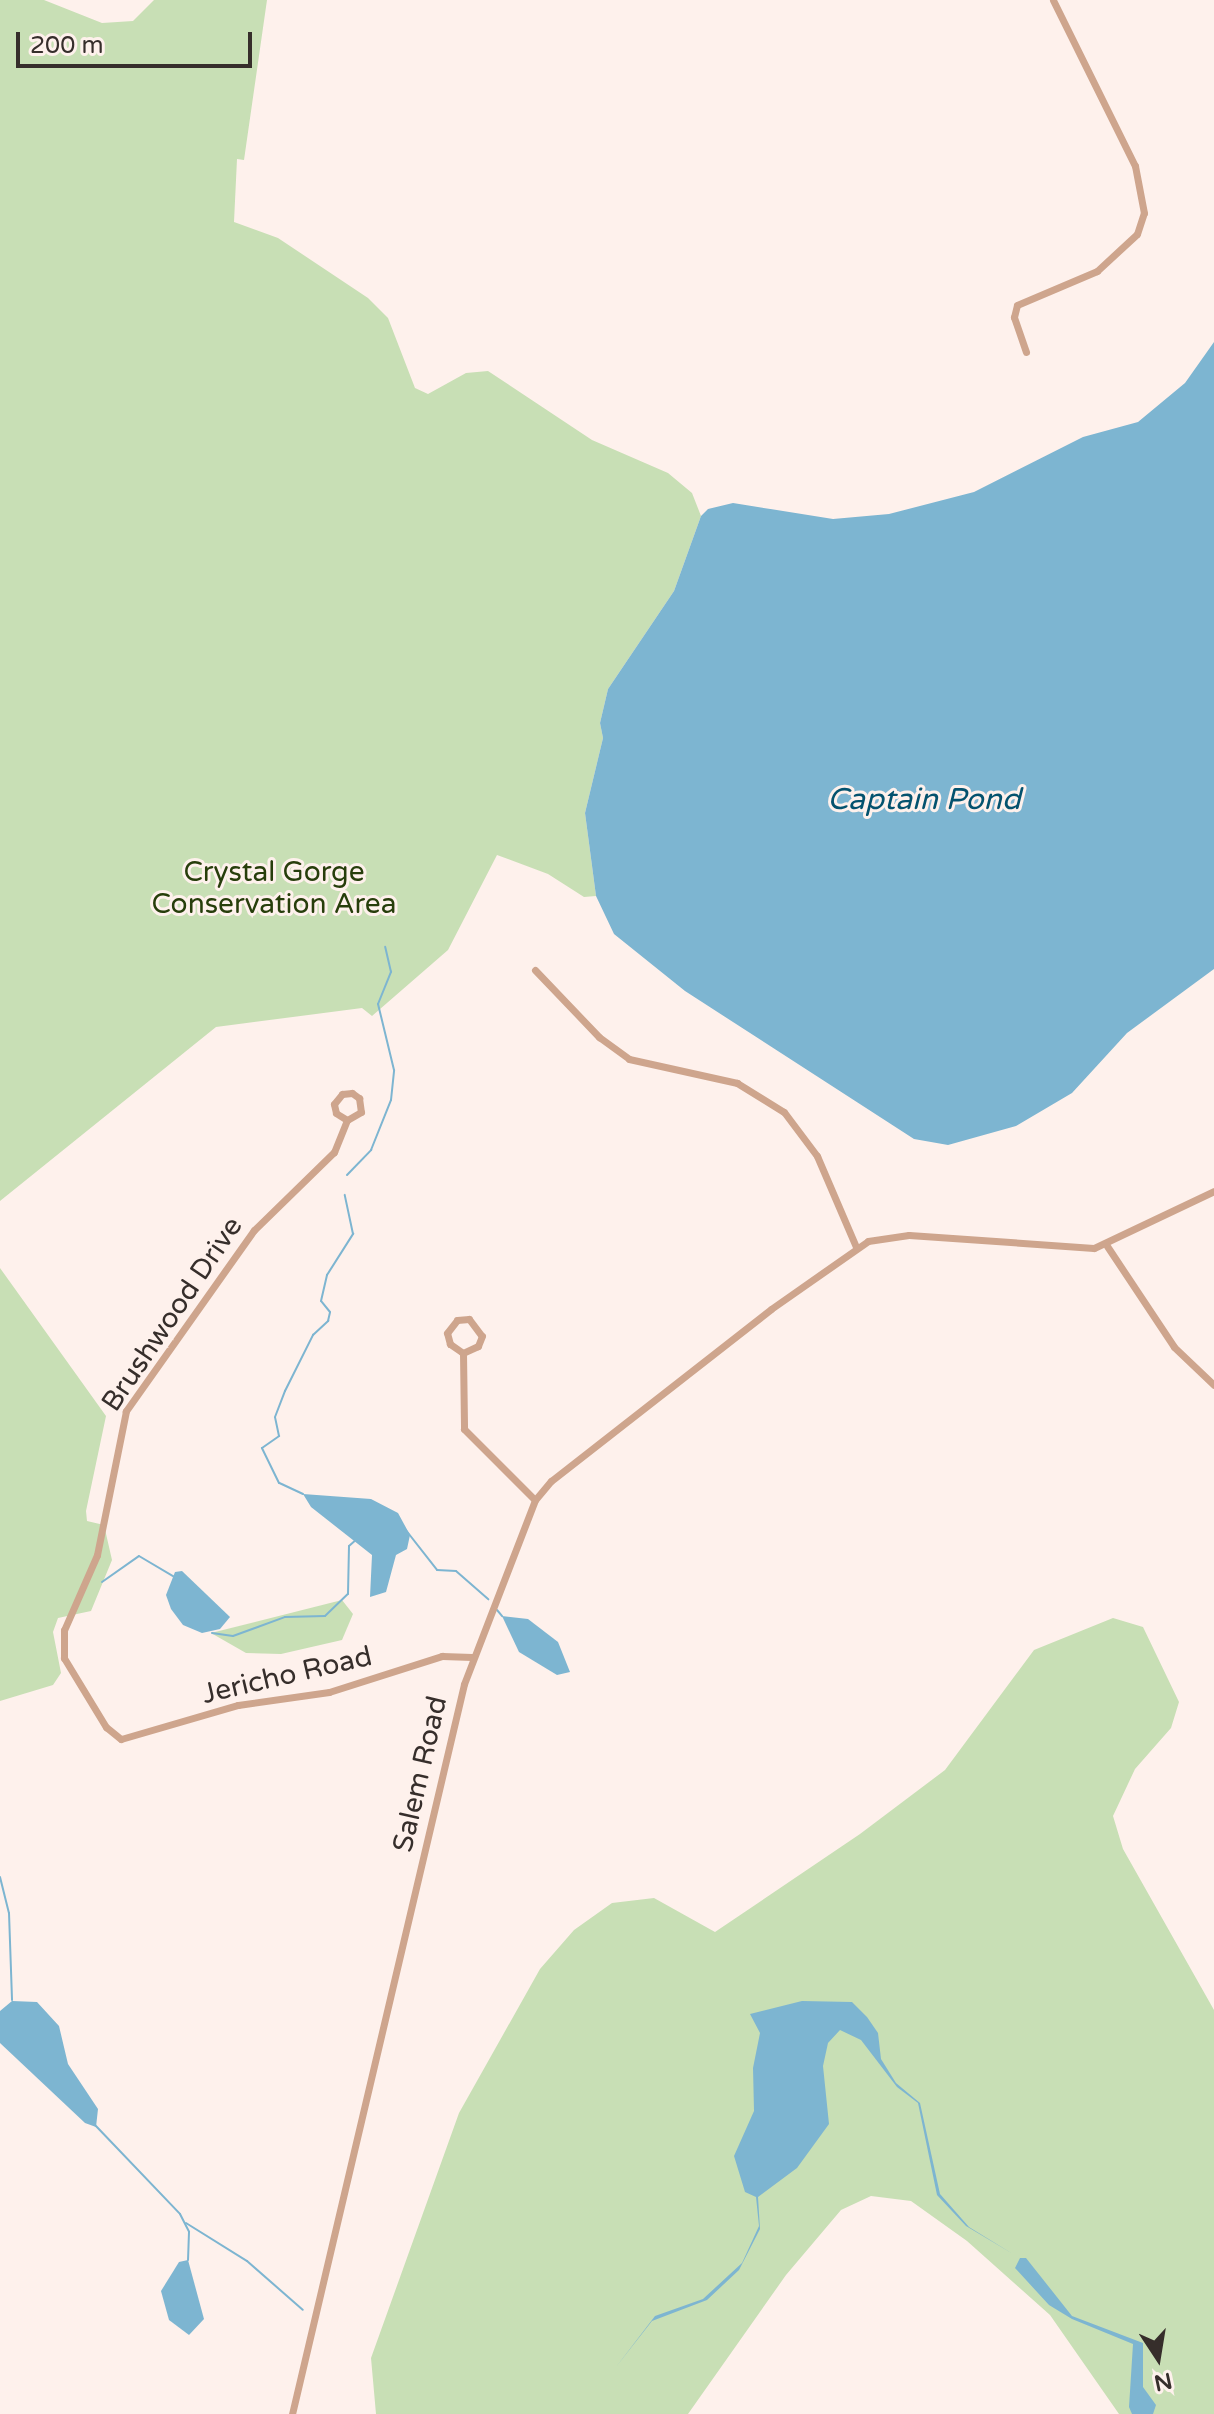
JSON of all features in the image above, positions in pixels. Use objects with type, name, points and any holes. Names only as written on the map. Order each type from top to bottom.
[{"type":"street","points":[[1026,352],[1014,317],[1017,305],[1097,271],[1137,234],[1144,213],[1135,166],[1053,0]]},
{"type":"street","points":[[535,970],[621,1054],[737,1083],[784,1112],[817,1156],[856,1247],[909,1235],[1048,1248],[1107,1246],[1214,1191]]},
{"type":"street","name":"Brushwood Drive","points":[[112,1735],[68,1666],[62,1649],[97,1555],[119,1428],[254,1230],[328,1159],[347,1120]]},
{"type":"street","points":[[1107,1246],[1174,1347],[1214,1385]]},
{"type":"street","name":"Salem Road","points":[[292,2414],[472,1657],[535,1500],[551,1481],[812,1277],[856,1247]]},
{"type":"street","points":[[463,1318],[478,1325],[482,1336],[474,1350],[463,1353],[450,1344],[447,1333],[463,1318]]},
{"type":"street","points":[[463,1353],[464,1429],[535,1500]]},
{"type":"street","name":"Jericho Road","points":[[112,1735],[140,1737],[238,1705],[329,1692],[442,1656],[472,1657]]},
{"type":"green space","name":"Crystal Gorge Conservation Area","points":[[0,0],[44,0],[102,23],[133,21],[154,0],[267,0],[244,160],[237,159],[234,222],[278,238],[368,298],[388,318],[415,388],[428,394],[466,373],[488,371],[592,440],[668,473],[692,493],[701,516],[674,591],[608,689],[600,723],[603,738],[585,813],[596,896],[584,897],[548,874],[497,855],[448,950],[372,1016],[362,1008],[216,1027],[0,1201]]},
{"type":"green space","points":[[0,1268],[106,1416],[86,1511],[87,1521],[104,1525],[112,1560],[91,1611],[58,1618],[53,1632],[61,1673],[53,1685],[0,1701]]},
{"type":"green space","points":[[342,1600],[353,1614],[342,1640],[281,1654],[246,1653],[211,1633]]},
{"type":"green space","points":[[1113,1618],[1143,1627],[1179,1702],[1171,1728],[1135,1769],[1113,1816],[1123,1849],[1214,2010],[1214,2414],[1119,2414],[1050,2315],[967,2241],[911,2201],[871,2196],[841,2210],[786,2275],[688,2414],[376,2414],[371,2358],[459,2113],[540,1969],[574,1930],[612,1903],[654,1898],[715,1932],[860,1834],[945,1770],[1034,1650]]},
{"type":"water","name":"Captain Pond","points":[[1214,342],[1214,969],[1127,1033],[1072,1093],[1016,1126],[948,1145],[914,1139],[685,991],[614,934],[596,896],[585,813],[603,738],[600,723],[608,689],[674,591],[701,516],[708,509],[733,503],[833,519],[889,514],[974,492],[1083,437],[1138,422],[1185,383]]},
{"type":"water","points":[[303,1494],[371,1499],[398,1513],[410,1535],[407,1549],[396,1555],[386,1592],[370,1597],[372,1555],[311,1507]]},
{"type":"water","points":[[182,1571],[230,1617],[220,1629],[202,1633],[183,1625],[171,1609],[166,1595],[175,1572]]},
{"type":"water","points":[[502,1616],[528,1619],[558,1642],[570,1672],[557,1675],[519,1652]]},
{"type":"water","points":[[12,2001],[37,2002],[59,2026],[68,2064],[98,2109],[96,2127],[85,2123],[0,2043],[0,2011]]},
{"type":"water","points":[[802,2001],[852,2002],[867,2017],[878,2033],[881,2059],[896,2083],[920,2103],[940,2194],[969,2227],[1013,2254],[966,2226],[937,2195],[918,2103],[897,2087],[861,2040],[840,2030],[828,2043],[823,2066],[829,2124],[797,2168],[758,2197],[760,2229],[739,2270],[707,2300],[652,2321],[616,2367],[655,2316],[703,2299],[742,2263],[759,2226],[756,2197],[745,2192],[734,2156],[754,2111],[753,2068],[760,2033],[750,2014]]},
{"type":"water","points":[[1020,2258],[1026,2258],[1072,2316],[1143,2343],[1143,2387],[1156,2405],[1153,2414],[1132,2414],[1129,2407],[1133,2344],[1072,2319],[1049,2305],[1015,2268]]},
{"type":"water","points":[[188,2260],[204,2319],[189,2335],[169,2320],[161,2291],[179,2262]]},
{"type":"waterway","points":[[347,1175],[371,1150],[391,1100],[394,1070],[378,1004],[391,972],[385,947]]},
{"type":"waterway","points":[[303,1494],[279,1483],[262,1448],[279,1436],[275,1417],[285,1391],[313,1335],[328,1321],[330,1312],[321,1301],[327,1275],[353,1234],[345,1195]]},
{"type":"waterway","points":[[405,1529],[437,1570],[456,1571],[488,1599]]},
{"type":"waterway","points":[[212,1633],[233,1636],[285,1617],[325,1616],[348,1594],[349,1546],[356,1540]]},
{"type":"waterway","points":[[102,1582],[139,1556],[176,1578]]},
{"type":"waterway","points":[[497,1610],[502,1616]]},
{"type":"waterway","points":[[0,1877],[9,1913],[12,2000]]},
{"type":"waterway","points":[[95,2125],[180,2214],[189,2232],[188,2260]]},
{"type":"waterway","points":[[186,2223],[247,2261],[303,2310]]}]
